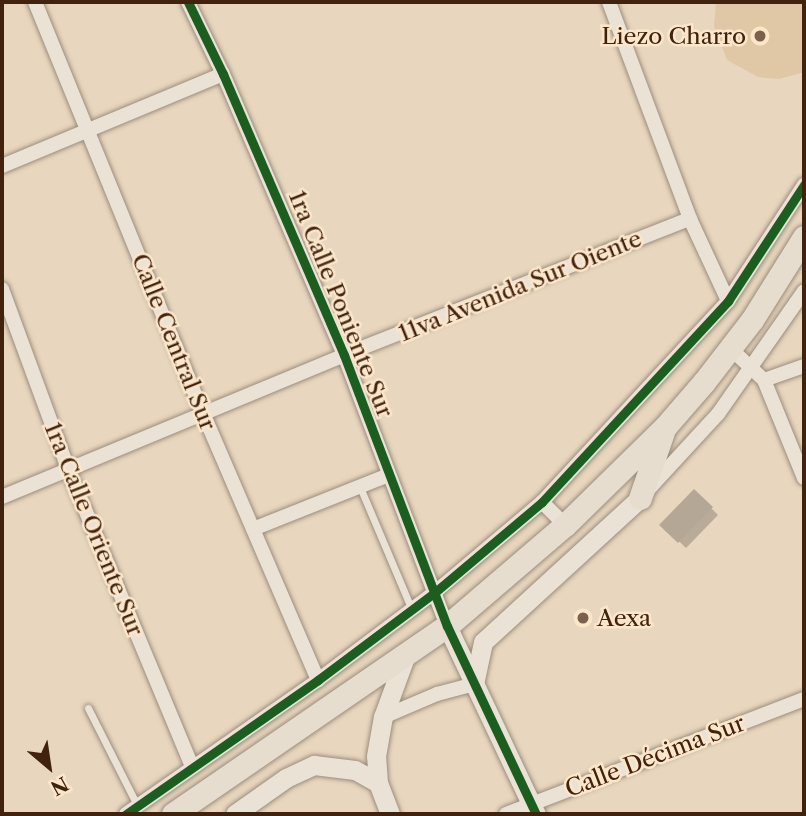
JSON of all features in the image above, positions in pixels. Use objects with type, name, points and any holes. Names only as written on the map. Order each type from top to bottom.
[{"type":"main road","points":[[173,814],[405,657],[447,626],[565,525],[665,427],[730,348],[804,237]]},
{"type":"main road","points":[[640,498],[665,427]]},
{"type":"street","name":"Calle Central Sur","points":[[35,2],[203,413],[318,680]]},
{"type":"street","name":"1ra Calle Poniente Sur","points":[[188,2],[223,74],[344,355],[447,626]]},
{"type":"street","points":[[609,2],[690,219],[728,301]]},
{"type":"street","points":[[2,166],[223,74]]},
{"type":"street","points":[[132,810],[318,680],[412,610],[542,502],[728,301],[804,185]]},
{"type":"street","name":"11va Avenida Sur Oiente","points":[[2,498],[344,355],[690,219]]},
{"type":"street","name":"1ra Calle Oriente Sur","points":[[2,289],[69,471],[192,768]]},
{"type":"street","points":[[474,684],[483,642],[640,498],[718,414],[804,291]]},
{"type":"street","points":[[730,348],[764,380],[804,478]]},
{"type":"street","points":[[764,380],[804,366]]},
{"type":"street","points":[[253,529],[390,475]]},
{"type":"street","points":[[542,502],[565,525]]},
{"type":"street","points":[[447,626],[534,809]]},
{"type":"street","points":[[390,814],[378,783],[376,756],[383,717],[405,657]]},
{"type":"street","points":[[383,717],[437,694],[474,684]]},
{"type":"street","name":"Calle Décima Sur","points":[[506,814],[534,809],[804,699]]},
{"type":"street","points":[[234,814],[286,778],[314,765],[355,769],[378,783]]},
{"type":"lane","points":[[360,487],[412,610]]},
{"type":"lane","points":[[88,708],[132,810]]},
{"type":"shaded area","name":"Liezo Charro","points":[[716,2],[804,2],[804,72],[779,79],[758,77],[727,60],[714,26]]},
{"type":"building","points":[[694,489],[713,507],[678,543],[659,525]]},
{"type":"cycle path","points":[[188,2],[223,74],[344,355],[447,626],[536,814]]},
{"type":"cycle path","points":[[126,814],[318,680],[434,593],[542,502],[728,301],[804,185]]},
{"type":"place","name":"Liezo Charro","points":[[760,36]]},
{"type":"place","name":"Aexa","points":[[583,618]]}]
